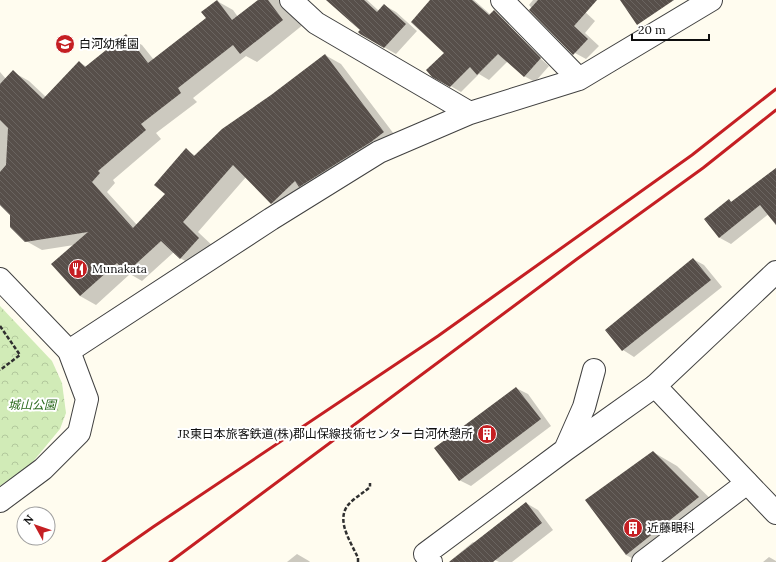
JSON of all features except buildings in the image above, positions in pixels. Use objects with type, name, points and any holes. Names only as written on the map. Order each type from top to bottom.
[{"type":"street","points":[[292,0],[316,23],[470,114]]},
{"type":"street","points":[[502,0],[579,79]]},
{"type":"street","points":[[69,351],[271,219],[379,152],[470,114],[579,79],[711,0]]},
{"type":"street","points":[[430,562],[425,554],[565,450],[655,386],[776,272]]},
{"type":"street","points":[[0,279],[69,351],[87,399],[79,433],[43,469],[0,500]]},
{"type":"street","points":[[565,450],[584,407],[594,370]]},
{"type":"street","points":[[655,386],[776,513]]},
{"type":"street","points":[[643,562],[747,483]]},
{"type":"path","points":[[0,326],[20,355],[0,370]]},
{"type":"path","points":[[358,562],[358,558],[342,522],[344,510],[351,501],[370,487],[370,483]]},
{"type":"green space","name":"城山公園","points":[[0,306],[52,361],[62,383],[66,413],[60,429],[31,464],[0,486]]},
{"type":"railway","points":[[103,562],[438,336],[692,155],[776,89]]},
{"type":"railway","points":[[170,562],[577,259],[703,168],[776,110]]},
{"type":"place","name":"白河幼稚園","points":[[65,44]]},
{"type":"place","name":"Munakata","points":[[78,269]]},
{"type":"place","name":"JR東日本旅客鉄道(株)郡山保線技術センター白河休憩所","points":[[487,434]]},
{"type":"place","name":"近藤眼科","points":[[633,528]]}]
